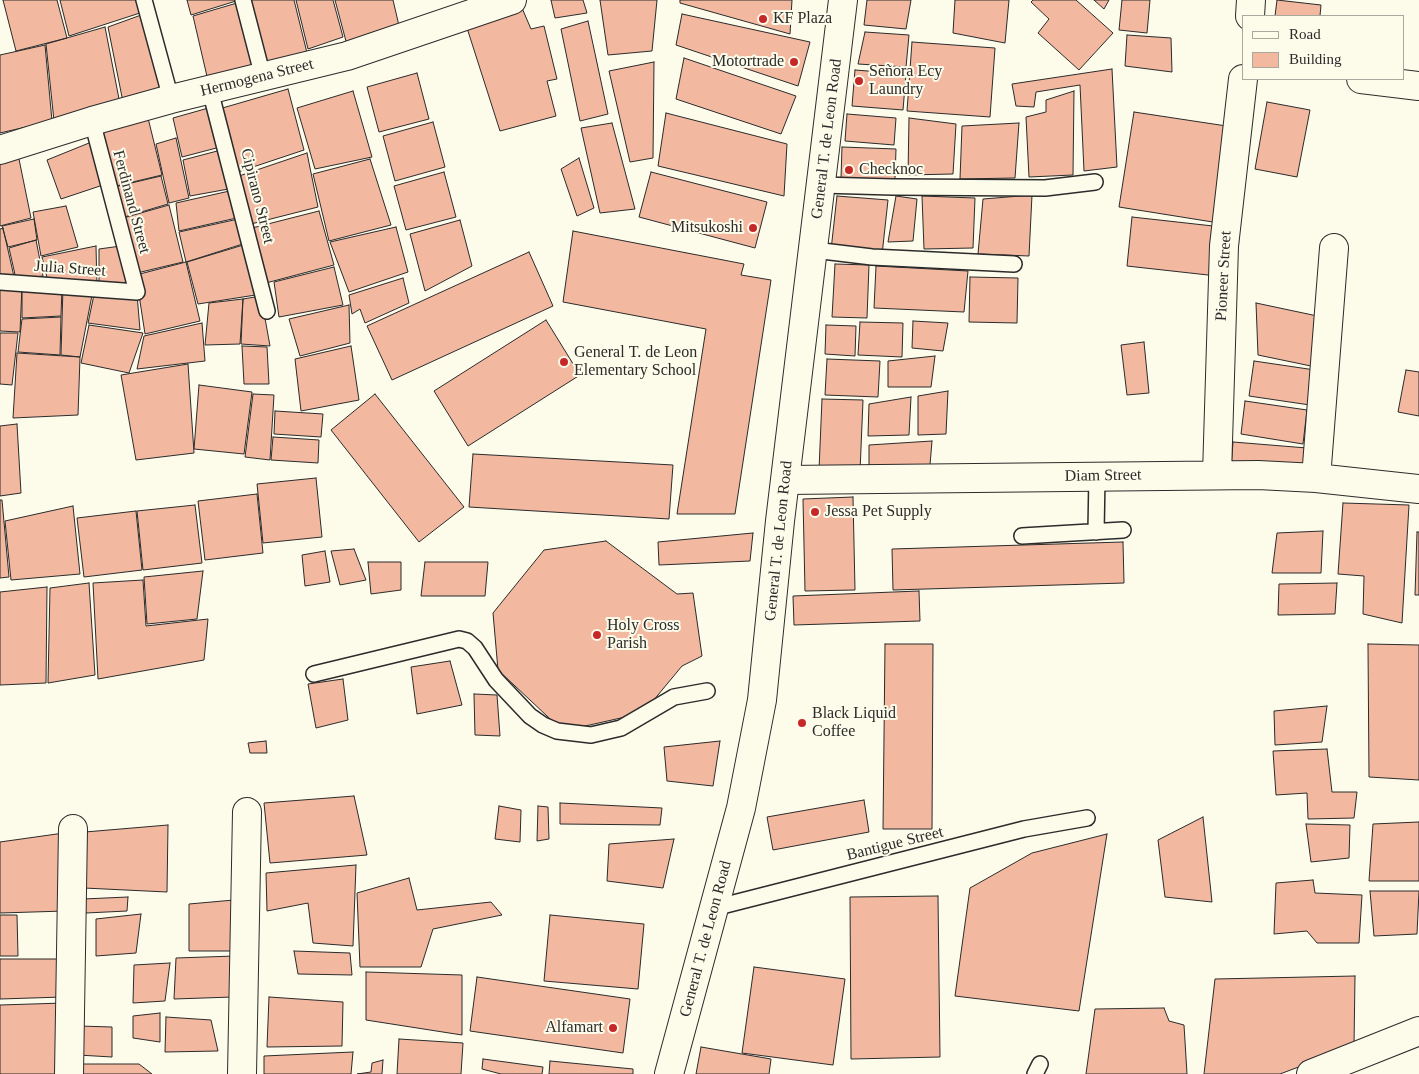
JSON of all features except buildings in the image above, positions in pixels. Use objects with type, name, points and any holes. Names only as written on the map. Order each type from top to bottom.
[{"type":"street","name":"Hermogena Street","points":[[0,150],[171,99],[347,56],[512,0]]},
{"type":"street","name":"General T. de Leon Road","points":[[669,1074],[743,799],[760,717],[843,0]]},
{"type":"street","points":[[1250,15],[1251,0]]},
{"type":"street","name":"Pioneer Street","points":[[1217,474],[1224,246],[1243,80]]},
{"type":"street","points":[[1369,80],[1419,86]]},
{"type":"street","points":[[1316,478],[1334,248]]},
{"type":"street","name":"Diam Street","points":[[786,480],[1217,474],[1316,478],[1419,489]]},
{"type":"street","points":[[242,1074],[247,812]]},
{"type":"street","points":[[69,1074],[73,829]]},
{"type":"street","points":[[1311,1074],[1419,1032]]},
{"type":"lane","points":[[144,0],[171,99]]},
{"type":"lane","points":[[243,0],[263,77]]},
{"type":"lane","name":"Cipirano Street","points":[[210,90],[268,311]]},
{"type":"lane","name":"Ferdinand Street","points":[[92,121],[137,292]]},
{"type":"lane","points":[[821,185],[893,188],[1045,188],[1095,182]]},
{"type":"lane","points":[[814,250],[872,256],[1014,264]]},
{"type":"lane","name":"Julia Street","points":[[0,282],[137,292]]},
{"type":"lane","points":[[1096,532],[1097,476]]},
{"type":"lane","points":[[1022,536],[1123,530]]},
{"type":"lane","points":[[314,674],[459,639],[467,641],[475,648],[496,680],[530,716],[543,725],[557,731],[591,736],[621,728],[674,697],[707,691]]},
{"type":"lane","name":"Bantigue Street","points":[[714,908],[1024,829],[1087,818]]},
{"type":"place","name":"KF Plaza","points":[[763,19]]},
{"type":"place","name":"Motortrade","points":[[794,62]]},
{"type":"place","name":"Señora Ecy Laundry","points":[[859,81]]},
{"type":"place","name":"Checknoc","points":[[849,170]]},
{"type":"place","name":"Mitsukoshi","points":[[753,228]]},
{"type":"place","name":"General T. de Leon Elementary School","points":[[564,362]]},
{"type":"place","name":"Jessa Pet Supply","points":[[815,512]]},
{"type":"place","name":"Holy Cross Parish","points":[[597,635]]},
{"type":"place","name":"Black Liquid Coffee","points":[[802,723]]},
{"type":"place","name":"Alfamart","points":[[613,1028]]}]
